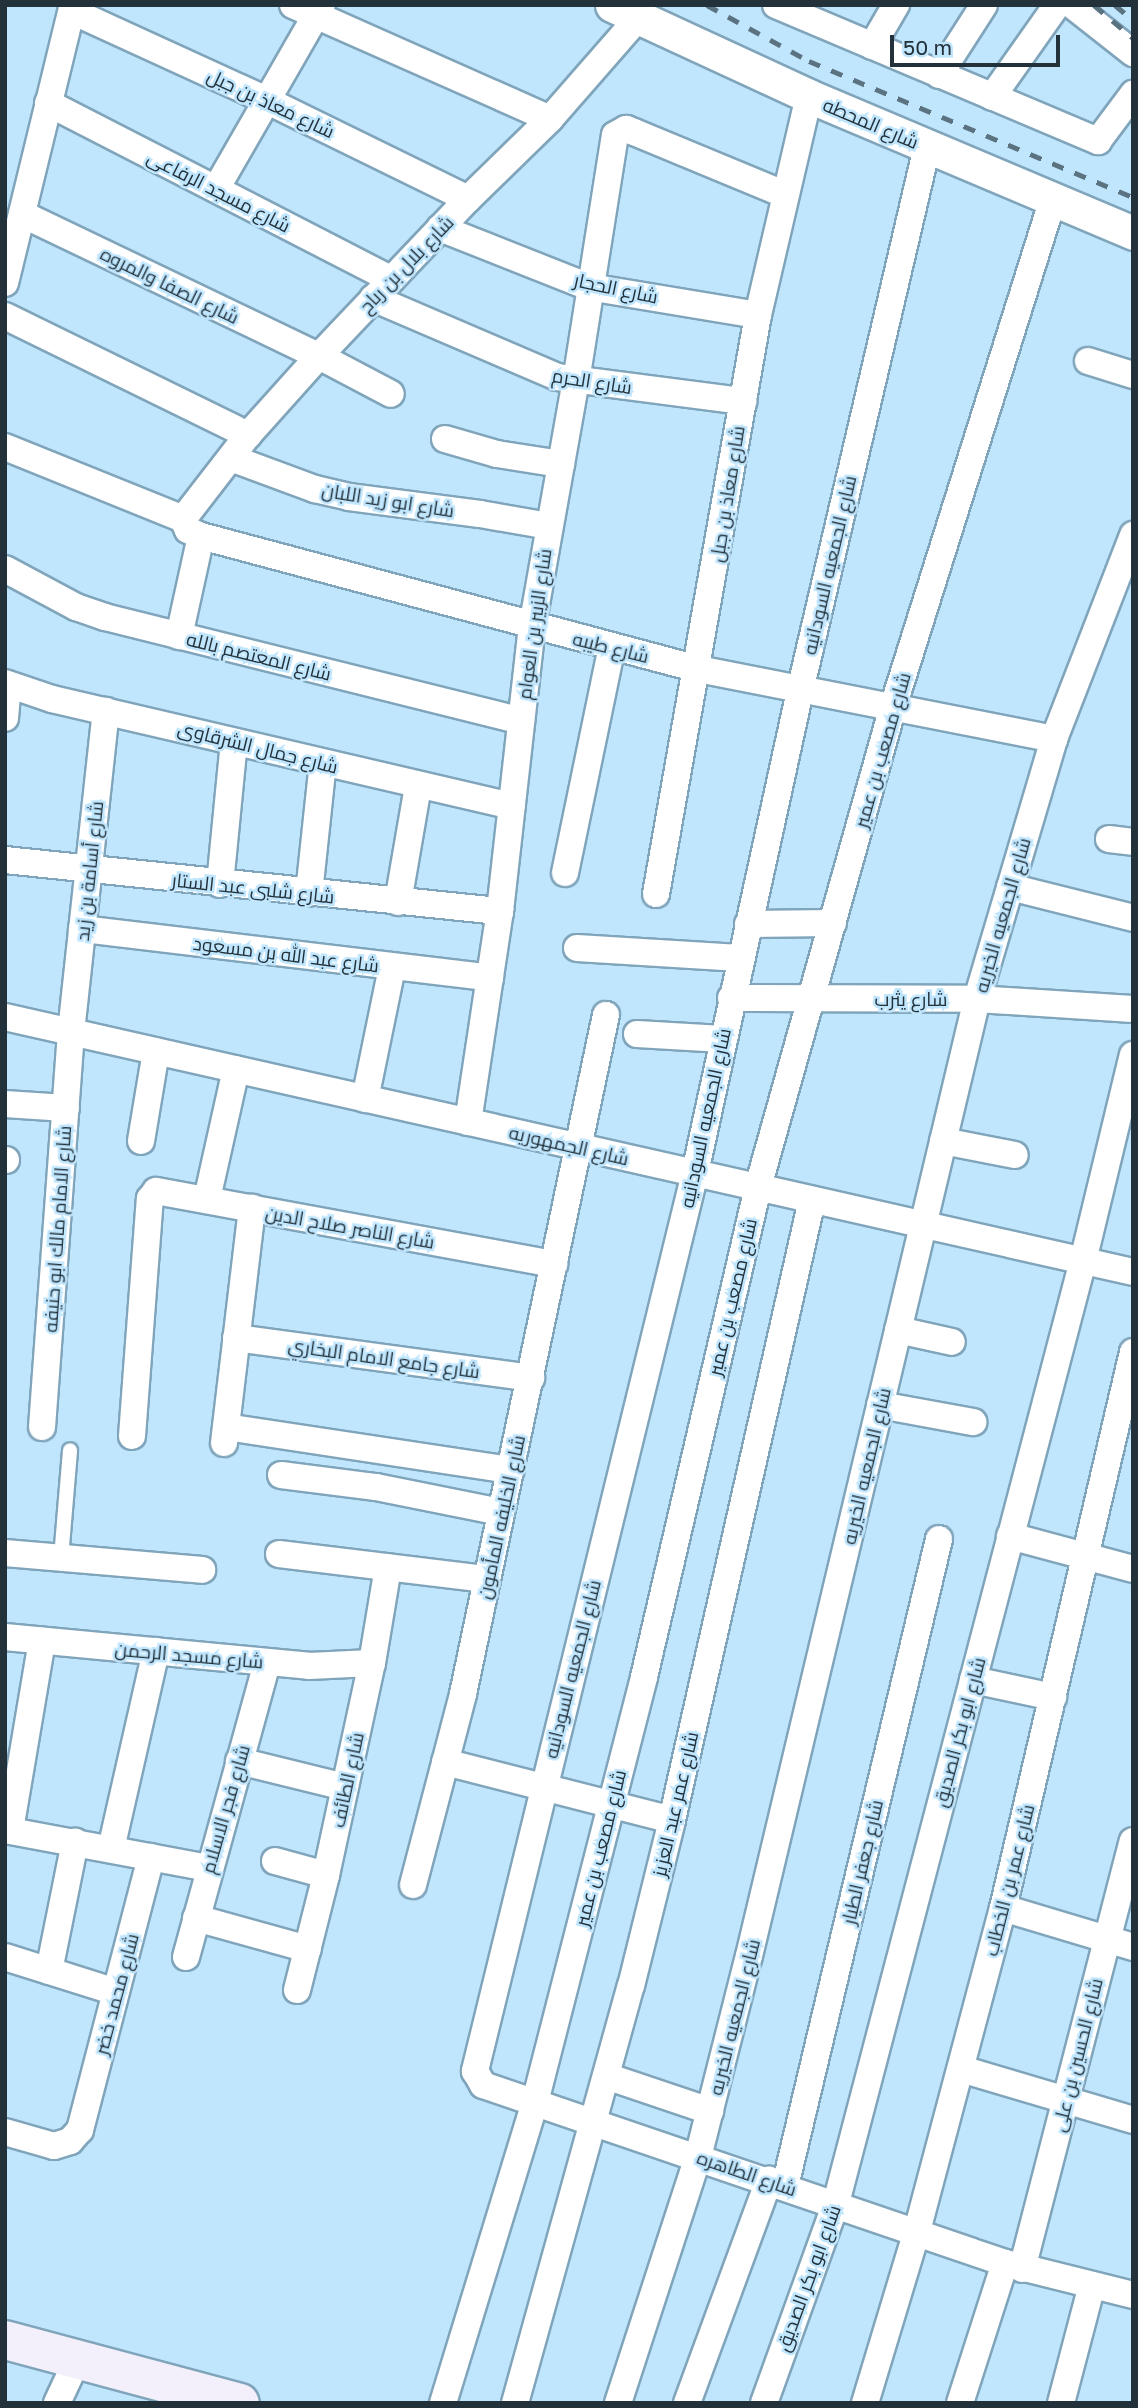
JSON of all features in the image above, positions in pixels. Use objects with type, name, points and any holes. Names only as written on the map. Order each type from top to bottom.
[{"type":"main road","points":[[5,2340],[240,2403]]},
{"type":"street","points":[[776,5],[1098,141],[1133,94]]},
{"type":"street","points":[[872,46],[896,5]]},
{"type":"street","points":[[939,75],[984,5]]},
{"type":"street","points":[[992,97],[1057,5]]},
{"type":"street","points":[[1072,5],[1133,53]]},
{"type":"street","points":[[5,283],[73,8]]},
{"type":"street","name":"شارع معاذ بن جبل","points":[[73,8],[468,199]]},
{"type":"street","points":[[216,189],[266,100],[311,9],[550,119]]},
{"type":"street","name":"شارع بلال بن رباح","points":[[192,527],[231,458],[248,435],[382,288],[550,119],[622,41],[626,11]]},
{"type":"street","name":"شارع المحطه","points":[[626,11],[809,96],[1133,233]]},
{"type":"street","name":"شارع معاذ بن جبل","points":[[656,894],[698,669],[758,315],[784,194],[809,96]]},
{"type":"street","name":"شارع مسجد الرفاعى","points":[[48,103],[216,189],[382,288]]},
{"type":"street","name":"شارع الزبير بن العوام","points":[[468,1122],[500,911],[532,626],[576,381],[612,142],[620,131],[634,132],[784,194]]},
{"type":"street","name":"شارع الجمعيه السودانيه","points":[[482,2085],[477,2078],[476,2062],[695,1173],[747,923],[927,147]]},
{"type":"street","name":"شارع مصعب بن عمير","points":[[443,2403],[536,2102],[644,1677],[758,1187],[893,707],[1053,200]]},
{"type":"street","name":"شارع الصفا والمروه","points":[[22,214],[318,356],[391,394]]},
{"type":"street","name":"شارع الحجار","points":[[440,228],[590,287],[758,315]]},
{"type":"street","name":"شارع الحرم","points":[[382,288],[539,372],[576,381],[743,401]]},
{"type":"street","points":[[5,316],[248,435]]},
{"type":"street","points":[[1088,361],[1133,375]]},
{"type":"street","points":[[445,439],[497,454],[561,464]]},
{"type":"street","name":"شارع طيبه","points":[[5,447],[192,527],[532,626],[698,669],[1054,739]]},
{"type":"street","name":"شارع ابو زيد اللبان","points":[[231,458],[315,489],[349,497],[549,526]]},
{"type":"street","points":[[179,636],[192,527]]},
{"type":"street","name":"شارع الجمعيه الخيريه","points":[[618,2403],[698,2157],[710,2111],[977,999],[1054,739],[1133,535]]},
{"type":"street","name":"شارع المعتصم بالله","points":[[5,569],[76,607],[179,636],[521,721]]},
{"type":"street","points":[[565,873],[612,647]]},
{"type":"street","points":[[5,718],[7,684]]},
{"type":"street","name":"شارع جمال الشرقاوى","points":[[7,684],[52,699],[512,806]]},
{"type":"street","name":"شارع أسامة بن زيد","points":[[71,1032],[106,711]]},
{"type":"street","points":[[220,884],[234,742]]},
{"type":"street","points":[[309,893],[323,763]]},
{"type":"street","points":[[398,902],[418,786]]},
{"type":"street","name":"شارع شلبى عبد الستار","points":[[5,860],[89,871],[500,911]]},
{"type":"street","points":[[1010,887],[1133,918]]},
{"type":"street","points":[[747,923],[833,923]]},
{"type":"street","name":"شارع عبد الله بن مسعود","points":[[82,929],[490,978]]},
{"type":"street","points":[[578,948],[740,958]]},
{"type":"street","points":[[365,1099],[392,967]]},
{"type":"street","name":"شارع يثرب","points":[[731,998],[977,999],[1133,1009]]},
{"type":"street","name":"شارع الخليفه المأمون","points":[[413,1885],[445,1762],[487,1579],[531,1378],[576,1146],[606,1016]]},
{"type":"street","name":"شارع الجمهوريه","points":[[5,1017],[1133,1272]]},
{"type":"street","name":"شارع الامام مالك ابو حنيفه","points":[[42,1427],[71,1032]]},
{"type":"street","points":[[637,1034],[723,1039]]},
{"type":"street","points":[[141,1141],[156,1051]]},
{"type":"street","name":"شارع ابو بكر الصديق","points":[[764,2403],[836,2203],[1083,1261],[1133,1055]]},
{"type":"street","points":[[207,1199],[236,1069]]},
{"type":"street","points":[[5,1104],[65,1108]]},
{"type":"street","points":[[943,1141],[1016,1155]]},
{"type":"street","name":"شارع الناصر صلاح الدين","points":[[132,1436],[152,1194],[160,1192],[207,1199],[554,1264]]},
{"type":"street","name":"شارع عمر عبد العزيز","points":[[516,2403],[606,2076],[672,1820],[813,1200]]},
{"type":"street","points":[[252,1208],[225,1436],[511,1470]]},
{"type":"street","points":[[898,1330],[952,1342]]},
{"type":"street","name":"شارع جامع الامام البخاري","points":[[236,1338],[531,1378]]},
{"type":"street","name":"شارع عمر بن الخطاب","points":[[865,2403],[917,2231],[1003,1908],[1131,1365]]},
{"type":"street","points":[[880,1405],[973,1422]]},
{"type":"street","points":[[281,1475],[376,1487],[501,1512]]},
{"type":"street","points":[[1010,1536],[1133,1569]]},
{"type":"street","name":"شارع جعفر الطيار","points":[[687,2403],[777,2183],[939,1539]]},
{"type":"street","points":[[5,1553],[202,1570]]},
{"type":"street","points":[[279,1554],[487,1579]]},
{"type":"street","name":"شارع الطائف","points":[[297,1990],[326,1875],[372,1663],[388,1567]]},
{"type":"street","name":"شارع مسجد الرحمن","points":[[5,1637],[267,1662],[340,1667],[372,1663]]},
{"type":"street","points":[[42,1641],[7,1830],[208,1868]]},
{"type":"street","points":[[111,1849],[156,1651]]},
{"type":"street","name":"شارع فجر الاسلام","points":[[186,1957],[208,1868],[267,1662]]},
{"type":"street","points":[[973,1681],[1053,1697]]},
{"type":"street","points":[[239,1761],[345,1787]]},
{"type":"street","points":[[445,1762],[672,1820]]},
{"type":"street","name":"شارع الحسين بن على","points":[[960,2403],[1014,2266],[1067,2101],[1106,1938],[1133,1840]]},
{"type":"street","points":[[49,1971],[75,1842]]},
{"type":"street","name":"شارع محمد خضر","points":[[5,2132],[54,2146],[70,2141],[80,2130],[151,1857]]},
{"type":"street","points":[[275,1861],[326,1875]]},
{"type":"street","points":[[1003,1908],[1133,1947]]},
{"type":"street","points":[[196,1919],[308,1949]]},
{"type":"street","points":[[5,1957],[116,1992]]},
{"type":"street","points":[[961,2069],[1133,2120]]},
{"type":"street","points":[[606,2076],[710,2111]]},
{"type":"street","name":"شارع الطاهره","points":[[482,2085],[836,2203],[1014,2266],[1092,2285],[1132,2291]]},
{"type":"street","points":[[1061,2403],[1092,2285]]},
{"type":"street","points":[[57,2403],[78,2358]]},
{"type":"lane","points":[[61,1558],[70,1450]]},
{"type":"railway","points":[[707,5],[809,61],[1133,197]]},
{"type":"railway","points":[[1094,5],[1133,38]]},
{"type":"railway","points":[[1115,5],[1133,20]]}]
